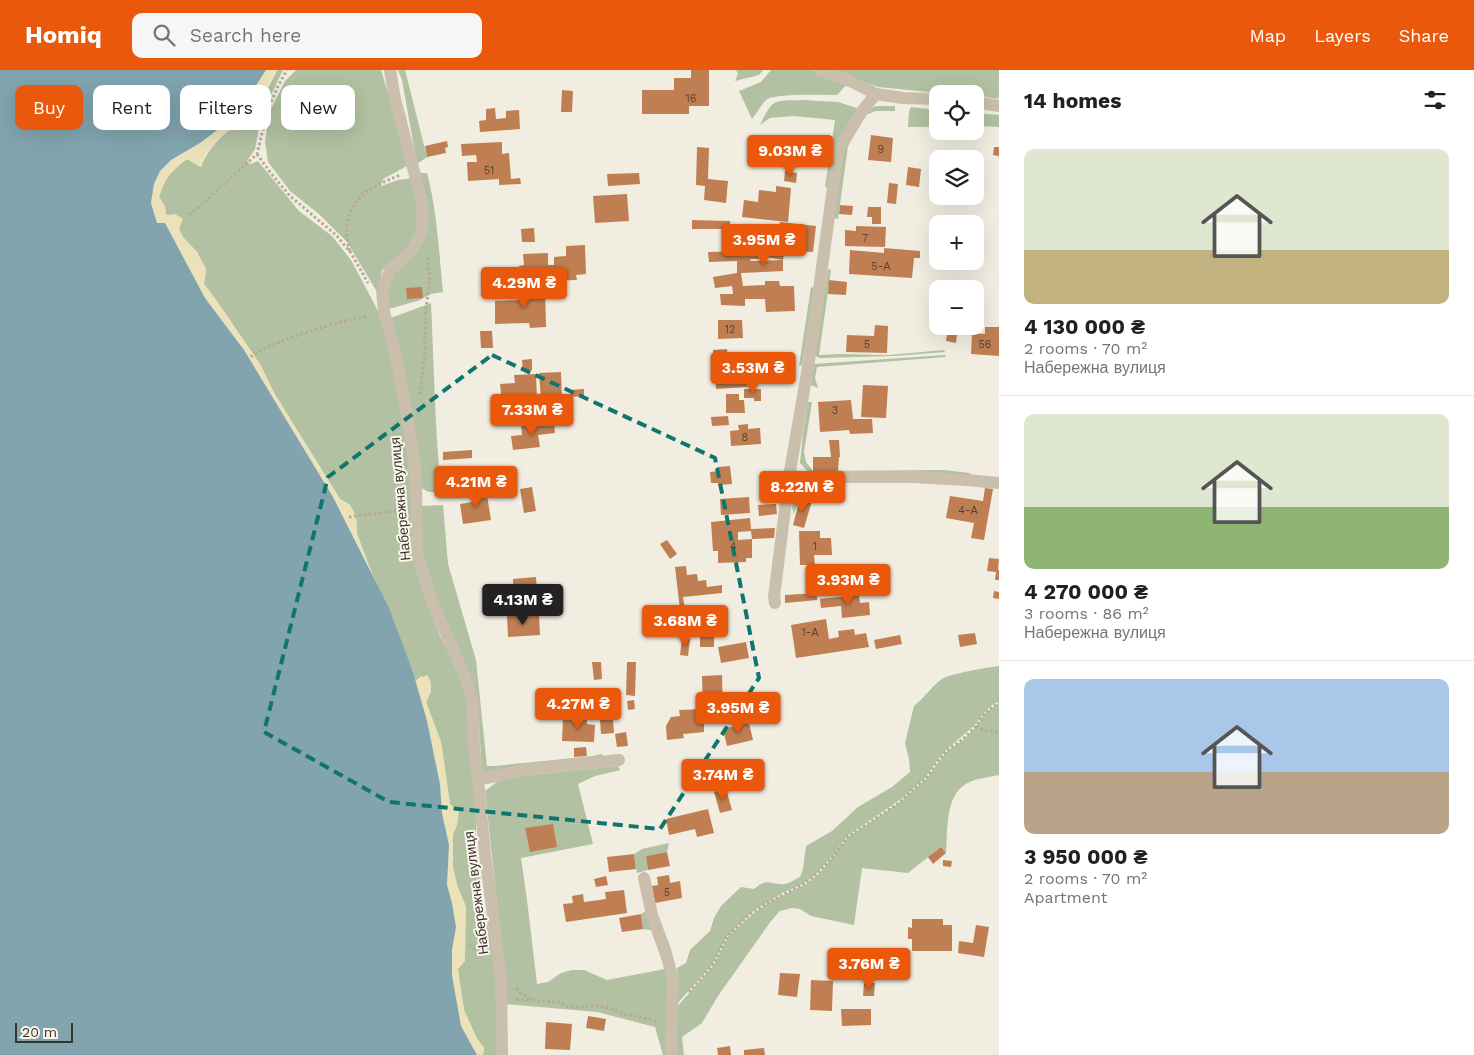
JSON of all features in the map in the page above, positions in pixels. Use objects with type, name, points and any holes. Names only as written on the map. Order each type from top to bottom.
[{"type":"street","points":[[390,70],[395,99],[422,202],[422,231]]},
{"type":"street","points":[[819,70],[850,81],[876,94],[903,98],[929,98]]},
{"type":"street","points":[[775,603],[774,597],[789,477],[810,352],[838,152],[862,111],[876,94]]},
{"type":"street","points":[[984,104],[999,106]]},
{"type":"street","name":"Набережна вулиця","points":[[422,231],[413,249],[390,270],[382,290],[385,315],[394,347],[406,409],[416,481],[417,554],[432,604],[467,680],[473,704],[474,748],[501,978],[502,1055]]},
{"type":"street","points":[[789,477],[914,477],[999,483]]},
{"type":"street","points":[[478,780],[522,770],[619,760]]},
{"type":"street","points":[[644,878],[652,915],[673,979],[672,1055]]},
{"type":"path","points":[[189,214],[257,154],[268,109],[287,70]]},
{"type":"path","points":[[257,154],[290,196],[336,235],[351,253]]},
{"type":"path","points":[[371,289],[351,253],[347,242],[346,224],[353,206],[367,191],[382,182],[414,169]]},
{"type":"path","points":[[420,396],[425,318],[430,279],[426,242],[422,231]]},
{"type":"path","points":[[252,358],[253,354],[268,347],[313,331],[364,317],[385,315]]},
{"type":"path","points":[[350,517],[416,507]]},
{"type":"path","points":[[516,984],[518,991],[538,1001],[560,1002],[565,1006],[571,1007],[599,1006],[624,1014],[662,1021],[712,966],[728,935],[749,915],[769,902],[806,883],[819,872],[840,848],[847,836],[899,802],[927,777],[936,762],[946,751],[976,726],[985,713],[999,702]]},
{"type":"path","points":[[976,726],[983,730],[999,732]]},
{"type":"path","points":[[468,945],[475,950],[491,952],[499,963]]},
{"type":"highlighted area","points":[[492,355],[715,458],[759,678],[660,829],[389,802],[264,732],[328,477]]},
{"type":"green space","points":[[277,70],[283,70],[271,95],[270,85]]},
{"type":"green space","points":[[296,70],[381,70],[400,132],[407,166],[383,179],[381,186],[398,180],[412,178],[418,201],[419,224],[411,244],[382,270],[379,295],[347,242],[320,215],[290,191],[268,162],[265,141],[267,130],[271,130],[271,109],[281,89],[281,130],[355,130],[355,85],[283,85]]},
{"type":"green space","points":[[398,70],[405,70],[427,157],[417,164],[402,80]]},
{"type":"green space","points":[[736,70],[763,70],[759,75],[735,81],[738,74]]},
{"type":"green space","points":[[771,70],[811,70],[848,83],[837,95],[789,95],[771,98],[764,102],[752,119],[739,91],[761,82]]},
{"type":"green space","points":[[829,70],[999,70],[999,97],[997,99],[984,97],[984,85],[929,85],[929,92],[878,87]]},
{"type":"green space","points":[[779,101],[838,102],[857,108],[829,188],[825,187],[835,120],[794,116],[770,118],[760,125],[771,105]]},
{"type":"green space","points":[[876,106],[895,106],[895,111],[876,111],[863,116],[848,146],[838,219],[834,218],[844,144],[862,113]]},
{"type":"green space","points":[[911,107],[929,109],[929,127],[908,127]]},
{"type":"green space","points":[[984,114],[999,115],[999,127],[984,126]]},
{"type":"green space","points":[[228,130],[259,130],[255,149],[247,161],[250,164],[258,161],[299,211],[332,236],[351,260],[385,328],[402,404],[423,592],[440,636],[459,673],[468,705],[476,792],[476,836],[484,909],[497,963],[497,1055],[483,1055],[484,1048],[476,1037],[464,1010],[458,969],[466,907],[457,885],[453,868],[453,834],[457,825],[450,804],[441,742],[426,702],[431,691],[422,676],[415,681],[357,534],[356,516],[350,505],[340,499],[274,393],[260,364],[204,284],[206,269],[197,252],[165,215],[159,197],[165,179],[179,165],[187,159],[201,167],[214,144]]},
{"type":"green space","points":[[419,173],[427,173],[430,187],[443,292],[431,294],[420,300],[389,309],[386,292],[396,268],[415,253]]},
{"type":"green space","points":[[828,269],[831,270],[819,355],[889,355],[944,350],[945,352],[895,356],[820,358],[815,356]]},
{"type":"green space","points":[[811,287],[815,289],[802,365],[799,366]]},
{"type":"green space","points":[[431,303],[441,492],[429,492],[421,488],[391,318]]},
{"type":"green space","points":[[945,355],[946,357],[817,367],[815,378],[818,388],[811,385],[814,364]]},
{"type":"green space","points":[[808,402],[812,402],[804,452],[806,462],[813,471],[943,470],[970,473],[971,477],[808,472],[800,463]]},
{"type":"green space","points":[[801,481],[810,481],[813,485],[811,485],[808,499],[800,497],[794,514],[791,496],[794,488]]},
{"type":"green space","points":[[443,505],[448,564],[476,660],[487,766],[602,754],[604,758],[482,773],[478,708],[436,602],[421,548],[421,506]]},
{"type":"green space","points":[[999,666],[999,701],[992,705],[974,726],[948,748],[925,778],[904,797],[847,836],[836,852],[815,875],[803,884],[782,893],[752,912],[727,936],[712,965],[676,1005],[677,968],[686,963],[690,950],[710,931],[714,918],[721,906],[741,887],[754,889],[767,882],[785,884],[800,877],[806,846],[832,831],[858,807],[892,787],[910,772],[905,743],[914,706],[938,682],[946,677]]},
{"type":"green space","points":[[999,703],[999,775],[972,781],[956,793],[949,812],[946,853],[941,847],[908,873],[862,868],[854,925],[811,916],[800,909],[792,908],[780,911],[718,996],[702,1023],[682,1037],[684,1055],[676,1055],[675,1009],[713,966],[729,935],[769,902],[806,884],[820,873],[848,837],[899,803],[927,778],[946,752],[963,740],[976,727],[985,713]]},
{"type":"green space","points":[[618,766],[620,770],[595,776],[578,784],[593,844],[521,858],[537,984],[548,982],[561,973],[572,970],[584,970],[607,980],[665,969],[651,930],[643,929],[641,914],[646,911],[668,970],[670,1055],[663,1055],[655,1027],[597,1012],[504,1004],[505,978],[485,791],[502,778]]},
{"type":"green space","points":[[669,843],[667,852],[646,856],[648,870],[637,873],[634,854],[642,849]]},
{"type":"sand","points":[[266,70],[277,70],[268,85],[256,85]]},
{"type":"sand","points":[[229,130],[205,155],[201,167],[187,159],[176,168],[166,180],[159,197],[165,206],[166,215],[175,214],[183,219],[179,229],[184,238],[197,252],[206,269],[204,284],[260,364],[274,393],[339,499],[350,505],[356,516],[357,534],[371,571],[333,497],[244,350],[205,298],[165,223],[157,223],[151,203],[154,184],[160,171],[171,160],[216,131]]},
{"type":"sand","points":[[427,675],[431,689],[426,703],[441,742],[450,804],[459,811],[457,825],[453,834],[453,868],[457,885],[466,907],[465,961],[458,969],[464,1010],[476,1037],[484,1048],[483,1055],[477,1055],[461,1026],[452,975],[452,950],[456,927],[447,885],[449,845],[442,813],[440,784],[427,721],[415,681]]},
{"type":"water","points":[[0,70],[266,70],[256,85],[180,85],[180,130],[217,130],[200,143],[171,160],[160,171],[154,184],[151,203],[157,223],[165,223],[205,298],[244,350],[333,497],[389,608],[413,672],[427,721],[440,784],[442,813],[449,845],[447,885],[456,927],[452,950],[452,975],[461,1026],[477,1055],[0,1055]]},
{"type":"building","points":[[691,70],[709,70],[709,106],[689,106],[689,114],[642,114],[642,90],[674,90],[674,78],[691,78]]},
{"type":"building","points":[[562,90],[573,91],[572,112],[561,112]]},
{"type":"building","points":[[495,108],[496,119],[506,118],[506,111],[519,110],[520,129],[480,132],[479,121],[486,120],[486,109]]},
{"type":"building","points":[[871,135],[893,138],[891,162],[868,160]]},
{"type":"building","points":[[447,141],[446,153],[427,157],[425,146]]},
{"type":"building","points":[[502,142],[502,154],[509,153],[511,179],[520,178],[521,184],[499,185],[499,179],[468,181],[467,162],[477,162],[476,155],[462,156],[461,144]]},
{"type":"building","points":[[697,147],[709,148],[708,179],[728,181],[726,203],[704,200],[705,186],[696,185]]},
{"type":"building","points":[[994,147],[999,147],[999,156],[993,155]]},
{"type":"building","points":[[908,167],[921,169],[919,187],[906,185]]},
{"type":"building","points":[[785,171],[797,173],[796,183],[784,181]]},
{"type":"building","points":[[639,173],[640,184],[608,186],[607,174]]},
{"type":"building","points":[[889,183],[898,184],[896,204],[887,203]]},
{"type":"building","points":[[776,186],[791,188],[788,222],[742,217],[744,200],[758,202],[759,190],[776,192]]},
{"type":"building","points":[[627,194],[629,221],[595,223],[593,196]]},
{"type":"building","points":[[840,205],[853,206],[852,215],[839,214]]},
{"type":"building","points":[[868,207],[881,207],[881,224],[872,224],[872,217],[867,217]]},
{"type":"building","points":[[692,220],[730,221],[730,229],[692,229]]},
{"type":"building","points":[[780,222],[816,226],[813,252],[797,251],[796,255],[784,254],[783,271],[741,273],[743,286],[765,285],[765,281],[779,281],[780,286],[794,286],[795,311],[766,312],[765,299],[745,299],[745,306],[721,305],[720,294],[733,294],[732,286],[715,288],[713,277],[737,273],[737,261],[709,262],[708,252],[750,251],[750,245],[733,245],[733,234],[766,235],[766,239],[778,240]],"holes":[[[761,254],[766,254],[766,257],[783,260],[751,261],[750,259],[761,259]]]},
{"type":"building","points":[[856,226],[886,227],[885,247],[845,246],[845,230],[856,231]]},
{"type":"building","points":[[534,228],[535,242],[522,242],[521,229]]},
{"type":"building","points":[[585,245],[586,274],[576,275],[577,280],[519,282],[519,266],[524,265],[523,254],[548,253],[548,265],[554,265],[554,257],[566,256],[566,246]]},
{"type":"building","points":[[884,248],[920,251],[920,258],[914,258],[912,278],[849,274],[850,250],[884,253]]},
{"type":"building","points":[[829,280],[847,282],[846,295],[828,294]]},
{"type":"building","points":[[422,287],[423,298],[407,299],[406,288]]},
{"type":"building","points":[[545,287],[546,327],[530,328],[529,323],[495,324],[495,301],[522,300],[522,288]]},
{"type":"building","points":[[718,320],[742,320],[743,338],[718,339]]},
{"type":"building","points":[[875,325],[888,326],[887,353],[846,352],[847,335],[874,336]]},
{"type":"building","points":[[985,327],[999,327],[999,356],[971,354],[972,335],[985,334]]},
{"type":"building","points":[[480,331],[492,331],[493,348],[481,348]]},
{"type":"building","points":[[947,335],[957,335],[956,343],[946,341]]},
{"type":"building","points":[[727,349],[728,361],[714,362],[713,350]]},
{"type":"building","points":[[532,359],[532,370],[523,371],[522,360]]},
{"type":"building","points":[[740,368],[741,374],[746,373],[747,387],[716,389],[715,369]]},
{"type":"building","points":[[561,372],[562,399],[541,400],[539,373]]},
{"type":"building","points":[[536,374],[537,400],[502,402],[500,384],[515,383],[514,375]]},
{"type":"building","points":[[863,385],[888,386],[886,418],[861,417]]},
{"type":"building","points":[[584,389],[584,396],[570,397],[570,390]]},
{"type":"building","points":[[744,389],[761,389],[761,401],[754,401],[754,398],[744,398]]},
{"type":"building","points":[[726,394],[739,394],[739,400],[744,400],[745,413],[726,413]]},
{"type":"building","points":[[851,400],[853,419],[872,419],[873,433],[850,434],[849,430],[820,432],[818,402]]},
{"type":"building","points":[[728,416],[729,425],[712,426],[711,417]]},
{"type":"building","points":[[554,422],[555,433],[538,435],[540,447],[513,450],[511,436],[522,435],[521,426]]},
{"type":"building","points":[[748,424],[748,429],[760,428],[761,444],[731,446],[730,431],[739,430],[738,425]]},
{"type":"building","points":[[829,440],[839,440],[840,457],[838,471],[813,471],[813,457],[831,457]]},
{"type":"building","points":[[472,450],[472,458],[443,460],[443,452]]},
{"type":"building","points":[[730,466],[732,484],[718,485],[718,483],[711,483],[710,472],[718,471],[717,467]]},
{"type":"building","points":[[532,487],[536,511],[524,513],[520,489]]},
{"type":"building","points":[[985,488],[993,489],[984,540],[971,538],[974,523],[946,518],[950,496],[983,501]]},
{"type":"building","points":[[486,489],[491,520],[463,524],[460,504],[472,502],[470,491]]},
{"type":"building","points":[[749,497],[750,513],[721,515],[720,499]]},
{"type":"building","points":[[800,498],[812,501],[804,528],[793,525]]},
{"type":"building","points":[[776,504],[777,514],[759,516],[758,505]]},
{"type":"building","points":[[750,518],[751,529],[775,528],[774,538],[752,539],[752,558],[746,558],[746,562],[718,563],[718,551],[713,551],[711,522]],"holes":[[[751,531],[752,539],[738,540],[738,532]]]},
{"type":"building","points":[[799,531],[820,531],[820,538],[831,538],[832,555],[814,555],[815,565],[800,565]]},
{"type":"building","points":[[667,540],[677,554],[670,559],[660,544]]},
{"type":"building","points":[[989,558],[999,559],[999,580],[995,580],[996,572],[987,571]]},
{"type":"building","points":[[686,566],[687,575],[697,574],[698,581],[706,580],[707,587],[722,585],[722,593],[683,597],[685,610],[680,610],[675,567]]},
{"type":"building","points":[[536,577],[537,590],[532,590],[532,595],[523,595],[523,591],[513,591],[513,579]]},
{"type":"building","points":[[994,591],[999,592],[999,599],[993,598]]},
{"type":"building","points":[[817,593],[817,600],[785,603],[785,595]]},
{"type":"building","points":[[859,595],[860,603],[869,602],[870,615],[842,618],[841,606],[821,608],[820,599]]},
{"type":"building","points":[[539,615],[540,635],[508,637],[507,616]]},
{"type":"building","points":[[826,619],[829,639],[839,637],[838,631],[854,629],[855,635],[866,633],[869,647],[796,658],[791,625]]},
{"type":"building","points":[[700,624],[714,624],[714,647],[700,647]]},
{"type":"building","points":[[975,633],[977,644],[960,647],[958,635]]},
{"type":"building","points":[[900,635],[902,644],[876,649],[874,640]]},
{"type":"building","points":[[682,639],[690,639],[688,656],[680,655]]},
{"type":"building","points":[[746,642],[749,658],[721,663],[718,647]]},
{"type":"building","points":[[592,662],[601,662],[602,679],[594,680]]},
{"type":"building","points":[[627,662],[636,662],[635,696],[626,695]]},
{"type":"building","points":[[722,675],[723,711],[704,712],[704,732],[683,734],[684,738],[667,740],[666,726],[671,717],[680,716],[679,710],[703,709],[702,676]]},
{"type":"building","points":[[634,700],[635,709],[628,710],[627,701]]},
{"type":"building","points":[[563,718],[587,718],[587,724],[595,725],[594,742],[562,741]]},
{"type":"building","points":[[600,720],[613,720],[614,733],[601,734]]},
{"type":"building","points":[[749,723],[753,740],[727,746],[723,729]]},
{"type":"building","points":[[626,732],[628,746],[617,747],[615,734]]},
{"type":"building","points":[[586,747],[587,756],[574,757],[574,748]]},
{"type":"building","points":[[728,763],[730,776],[713,779],[710,765]]},
{"type":"building","points":[[726,789],[732,810],[720,813],[714,792]]},
{"type":"building","points":[[708,809],[714,833],[697,837],[695,829],[669,835],[666,819]]},
{"type":"building","points":[[553,824],[557,847],[530,852],[525,828]]},
{"type":"building","points":[[941,847],[946,853],[933,864],[928,857]]},
{"type":"building","points":[[667,852],[670,866],[648,870],[646,856]]},
{"type":"building","points":[[634,854],[636,869],[609,872],[607,857]]},
{"type":"building","points":[[943,860],[952,861],[951,867],[943,866]]},
{"type":"building","points":[[669,875],[670,883],[680,881],[682,898],[655,903],[652,886],[658,885],[657,877]]},
{"type":"building","points":[[606,876],[608,885],[596,887],[594,879]]},
{"type":"building","points":[[624,890],[627,913],[566,922],[563,904],[573,903],[572,896],[583,894],[584,902],[606,899],[605,892]]},
{"type":"building","points":[[641,914],[643,929],[622,932],[619,918]]},
{"type":"building","points":[[912,919],[943,919],[943,925],[952,925],[952,951],[912,951],[912,939],[908,939],[908,927],[912,928]]},
{"type":"building","points":[[976,925],[989,927],[984,957],[958,953],[959,941],[973,943]]},
{"type":"building","points":[[780,973],[800,974],[797,997],[778,995]]},
{"type":"building","points":[[811,980],[833,981],[832,1011],[810,1010]]},
{"type":"building","points":[[864,983],[875,983],[874,996],[863,996]]},
{"type":"building","points":[[841,1009],[871,1009],[871,1025],[842,1026]]},
{"type":"building","points":[[588,1016],[606,1019],[604,1031],[586,1028]]},
{"type":"building","points":[[546,1022],[572,1024],[570,1050],[545,1049]]},
{"type":"building","points":[[730,1046],[731,1055],[718,1055],[717,1048]]},
{"type":"building","points":[[764,1048],[765,1055],[744,1055],[744,1050]]}]
